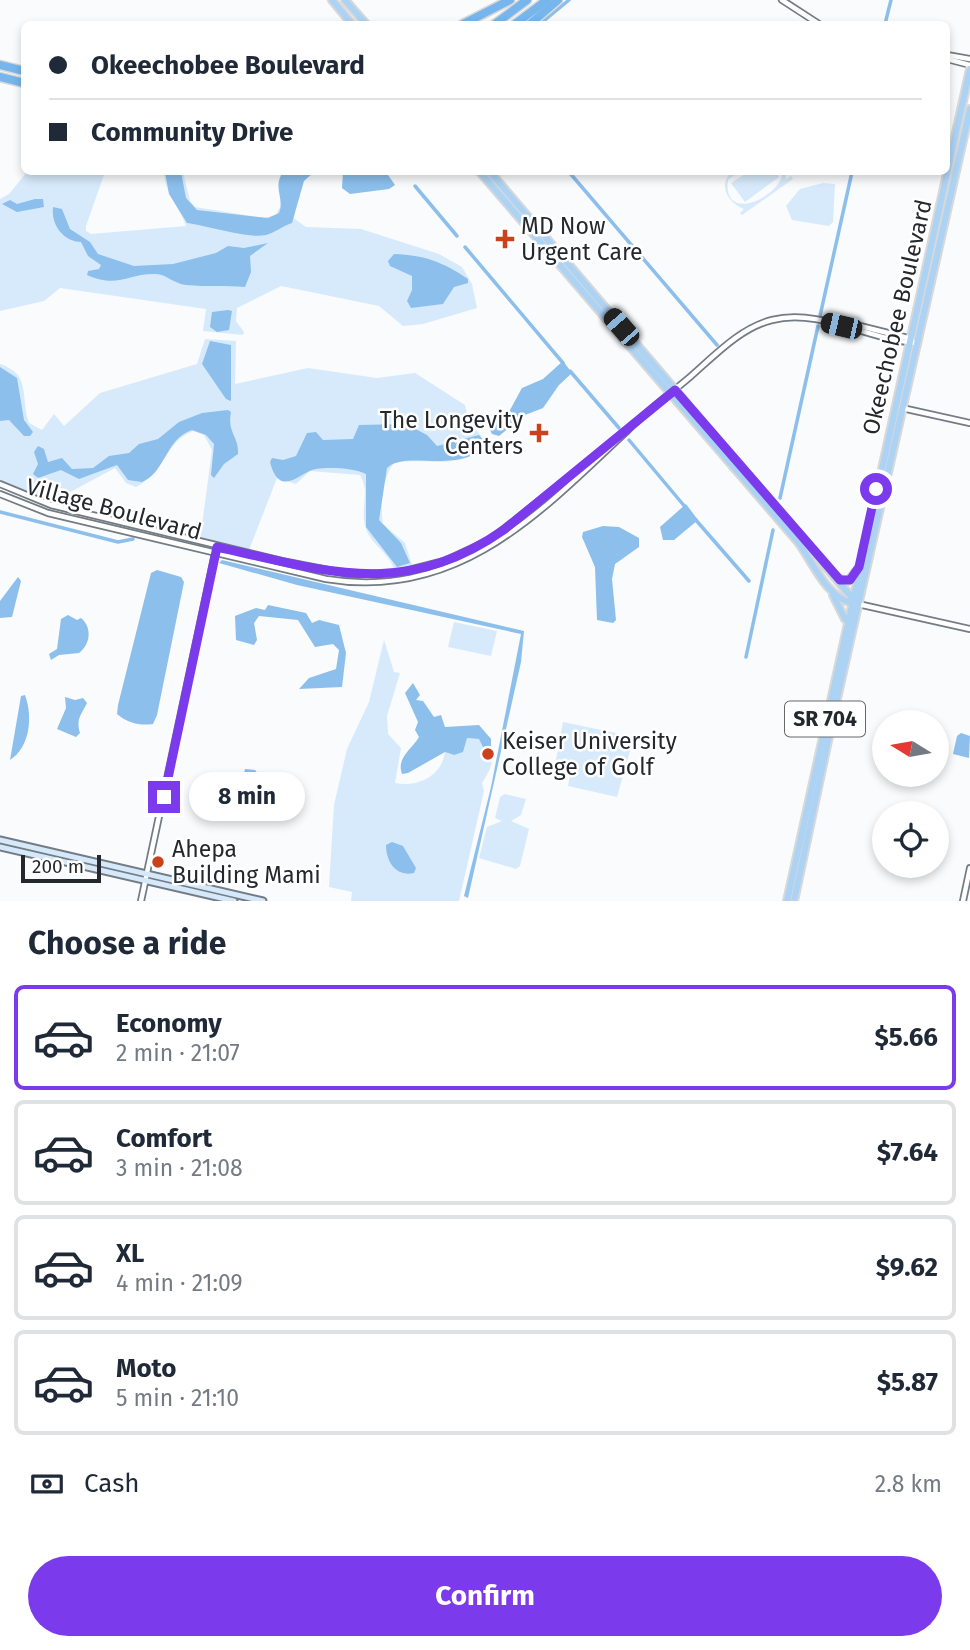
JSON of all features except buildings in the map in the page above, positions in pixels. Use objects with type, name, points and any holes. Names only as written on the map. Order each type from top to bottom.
[{"type":"highway","points":[[469,21],[510,0]]},
{"type":"highway","points":[[499,21],[527,0]]},
{"type":"highway","points":[[519,21],[547,0]]},
{"type":"highway","points":[[534,21],[558,0]]},
{"type":"highway","points":[[0,65],[21,70]]},
{"type":"highway","points":[[0,77],[21,82]]},
{"type":"main road","points":[[332,0],[350,21]]},
{"type":"main road","points":[[345,0],[363,21]]},
{"type":"main road","name":"Okeechobee Boulevard","points":[[950,161],[970,67]]},
{"type":"main road","name":"Okeechobee Boulevard","points":[[787,901],[846,623],[871,547],[879,477],[903,370],[970,109]]},
{"type":"main road","points":[[483,175],[809,546],[853,602]]},
{"type":"main road","points":[[492,175],[798,542],[830,590],[846,623]]},
{"type":"main road","name":"Okeechobee Boulevard","points":[[794,901],[836,703],[859,567],[902,408],[912,341],[947,175]]},
{"type":"main road","points":[[902,408],[899,402],[903,370]]},
{"type":"main road","points":[[893,448],[896,418],[894,411]]},
{"type":"main road","points":[[798,542],[809,546]]},
{"type":"main road","points":[[836,578],[848,580],[859,567]]},
{"type":"main road","points":[[830,590],[840,599],[853,602]]},
{"type":"main road","points":[[834,677],[836,703]]},
{"type":"main road","points":[[0,840],[8,845],[234,901]]},
{"type":"main road","points":[[0,847],[8,845]]},
{"type":"main road","points":[[146,878],[258,901]]},
{"type":"street","points":[[782,0],[814,21]]},
{"type":"street","points":[[950,57],[970,59]]},
{"type":"street","points":[[950,58],[970,67]]},
{"type":"street","name":"Village Boulevard","points":[[0,484],[41,502],[217,547],[349,575],[397,573],[427,567],[491,539],[628,430],[737,337],[762,323],[792,317],[841,326]]},
{"type":"street","points":[[841,326],[880,331],[912,341]]},
{"type":"street","points":[[841,326],[912,341]]},
{"type":"street","points":[[873,334],[880,331]]},
{"type":"street","points":[[902,408],[970,423]]},
{"type":"street","name":"Village Boulevard","points":[[0,494],[37,510],[215,554],[349,582],[382,583],[435,574],[479,554],[515,531],[618,442],[628,430]]},
{"type":"street","points":[[136,535],[139,527]]},
{"type":"street","points":[[141,901],[217,547]]},
{"type":"street","points":[[853,602],[970,629]]},
{"type":"street","points":[[963,901],[970,868]]},
{"type":"shaded area","points":[[25,175],[104,175],[86,231],[91,234],[186,226],[167,187],[164,175],[184,175],[190,201],[195,207],[264,218],[276,215],[279,208],[306,227],[361,229],[439,254],[462,267],[472,284],[477,308],[423,324],[403,326],[379,306],[281,286],[237,308],[236,321],[244,332],[243,335],[203,331],[206,309],[60,288],[44,301],[0,311],[0,199],[9,194]]},
{"type":"shaded area","points":[[734,175],[728,180],[729,194],[734,201],[743,204],[764,197],[774,189],[781,175],[785,175],[786,179],[791,176],[793,179],[742,215],[740,213],[744,209],[733,203],[726,193],[725,182],[728,177]]},
{"type":"shaded area","points":[[743,175],[779,177],[745,202],[731,183]]},
{"type":"shaded area","points":[[823,183],[835,184],[833,222],[829,226],[792,220],[786,206],[800,189]]},
{"type":"shaded area","points":[[205,339],[236,341],[235,384],[308,368],[377,378],[415,373],[465,405],[469,421],[489,446],[476,454],[453,461],[394,463],[384,484],[383,524],[405,543],[412,565],[394,569],[368,534],[364,522],[365,488],[360,475],[310,471],[296,484],[277,478],[249,550],[200,540],[212,450],[204,435],[193,431],[176,442],[152,475],[136,487],[126,483],[115,468],[52,502],[0,480],[0,364],[10,368],[21,380],[29,423],[42,430],[54,414],[64,426],[100,393],[197,364]]},
{"type":"shaded area","points":[[454,622],[497,631],[491,656],[448,647]]},
{"type":"shaded area","points":[[384,640],[394,672],[400,673],[387,716],[388,734],[401,748],[395,783],[412,784],[434,774],[445,752],[454,755],[467,738],[479,739],[488,752],[491,748],[492,763],[482,783],[484,791],[459,901],[351,901],[352,892],[329,887],[334,805],[347,749],[369,702]]},
{"type":"shaded area","points":[[563,722],[630,736],[630,751],[617,797],[568,786],[573,760],[570,763],[556,760]]},
{"type":"shaded area","points":[[505,794],[526,799],[521,815],[511,821],[529,829],[520,866],[516,869],[479,858],[487,827],[502,821],[495,818],[500,797]]},
{"type":"water","points":[[166,175],[182,175],[186,198],[197,210],[268,218],[279,213],[281,202],[278,188],[282,175],[311,175],[304,181],[292,223],[258,236],[187,223],[169,194]]},
{"type":"water","points":[[343,175],[388,175],[395,185],[389,189],[350,194],[342,188]]},
{"type":"water","points":[[43,199],[44,207],[17,212],[2,204],[10,200],[17,204]]},
{"type":"water","points":[[53,207],[62,209],[70,229],[90,242],[98,254],[134,266],[173,264],[216,253],[228,246],[244,248],[268,243],[250,256],[251,272],[245,287],[186,285],[156,274],[107,281],[87,275],[88,271],[99,269],[101,265],[88,256],[81,242],[69,239],[60,231],[54,220]]},
{"type":"water","points":[[394,254],[415,256],[442,264],[468,279],[468,283],[454,287],[443,304],[411,308],[407,301],[412,290],[412,276],[390,266],[388,261]]},
{"type":"water","points":[[232,311],[229,330],[217,332],[210,327],[212,312]]},
{"type":"water","points":[[210,341],[231,345],[231,401],[226,399],[202,364]]},
{"type":"water","points":[[563,361],[572,373],[559,385],[543,408],[525,415],[499,436],[492,434],[489,428],[510,410],[522,388],[543,379]]},
{"type":"water","points":[[0,367],[17,378],[24,420],[33,432],[30,436],[24,436],[9,420],[0,421]]},
{"type":"water","points":[[228,410],[231,412],[231,425],[238,454],[224,464],[214,478],[211,475],[214,444],[206,435],[192,430],[176,441],[156,471],[142,482],[128,480],[117,465],[79,479],[61,470],[38,478],[33,474],[38,464],[34,452],[38,446],[44,449],[48,462],[62,458],[72,469],[93,468],[109,456],[129,453],[139,444],[158,439],[179,422],[202,413]]},
{"type":"water","points":[[406,424],[427,435],[437,446],[479,435],[486,444],[463,459],[407,461],[387,468],[379,520],[401,543],[410,563],[397,567],[366,527],[366,474],[349,469],[322,468],[285,482],[274,474],[270,462],[272,458],[283,460],[296,456],[307,433],[316,432],[323,440],[353,439],[359,425]]},
{"type":"water","points":[[686,504],[698,520],[674,540],[663,540],[660,527]]},
{"type":"water","points":[[603,526],[619,527],[639,538],[639,547],[615,564],[612,579],[616,620],[613,623],[597,620],[595,567],[582,537],[583,532]]},
{"type":"water","points":[[222,560],[524,631],[521,662],[468,898],[464,896],[491,787],[521,634],[297,585],[219,563]]},
{"type":"water","points":[[157,570],[181,577],[184,582],[157,715],[153,724],[139,724],[125,720],[117,714],[118,705],[151,573]]},
{"type":"water","points":[[18,577],[21,581],[12,617],[0,618],[0,601]]},
{"type":"water","points":[[268,605],[306,613],[312,623],[319,620],[339,625],[346,653],[342,687],[299,689],[309,678],[336,669],[339,650],[333,644],[315,647],[298,620],[259,616],[254,623],[257,640],[254,645],[236,640],[235,616],[256,608],[265,610]]},
{"type":"water","points":[[68,615],[77,620],[81,618],[85,622],[88,640],[79,653],[59,655],[51,660],[49,654],[57,649],[61,619]]},
{"type":"water","points":[[413,683],[420,695],[416,700],[423,701],[434,717],[441,715],[445,727],[479,725],[491,739],[491,748],[485,751],[479,739],[467,738],[463,752],[454,755],[445,752],[402,774],[403,758],[419,737],[415,730],[418,722],[405,693]]},
{"type":"water","points":[[25,695],[29,713],[26,740],[10,760],[21,696]]},
{"type":"water","points":[[65,697],[75,700],[83,698],[87,703],[79,721],[80,733],[76,737],[57,729],[66,708]]},
{"type":"water","points":[[961,733],[970,736],[969,758],[953,754],[957,736]]},
{"type":"water","points":[[245,769],[255,770],[269,788],[259,793],[254,818],[245,820],[233,816]]},
{"type":"water","points":[[392,842],[403,846],[416,868],[414,873],[402,873],[393,867],[386,845]]},
{"type":"waterway","points":[[544,21],[569,0]]},
{"type":"waterway","points":[[886,21],[891,0]]},
{"type":"waterway","points":[[572,175],[717,345]]},
{"type":"waterway","points":[[820,316],[851,175]]},
{"type":"waterway","points":[[415,186],[457,236]]},
{"type":"waterway","points":[[465,247],[563,363]]},
{"type":"waterway","points":[[780,498],[818,326]]},
{"type":"waterway","points":[[570,371],[619,428]]},
{"type":"waterway","points":[[629,440],[686,508]]},
{"type":"waterway","points":[[0,512],[118,542],[133,539]]},
{"type":"waterway","points":[[695,519],[749,581]]},
{"type":"waterway","points":[[746,657],[773,530]]},
{"type":"place","name":"MD Now Urgent Care","points":[[505,239]]},
{"type":"place","name":"The Longevity Centers","points":[[539,433]]},
{"type":"place","name":"Keiser University College of Golf","points":[[488,754]]},
{"type":"place","name":"Ahepa Building Mami","points":[[158,862]]},
{"type":"route","points":[[164,797],[193,646],[217,547],[349,575],[407,572],[427,567],[491,539],[675,390],[840,580],[850,580],[859,567],[876,489]]}]
